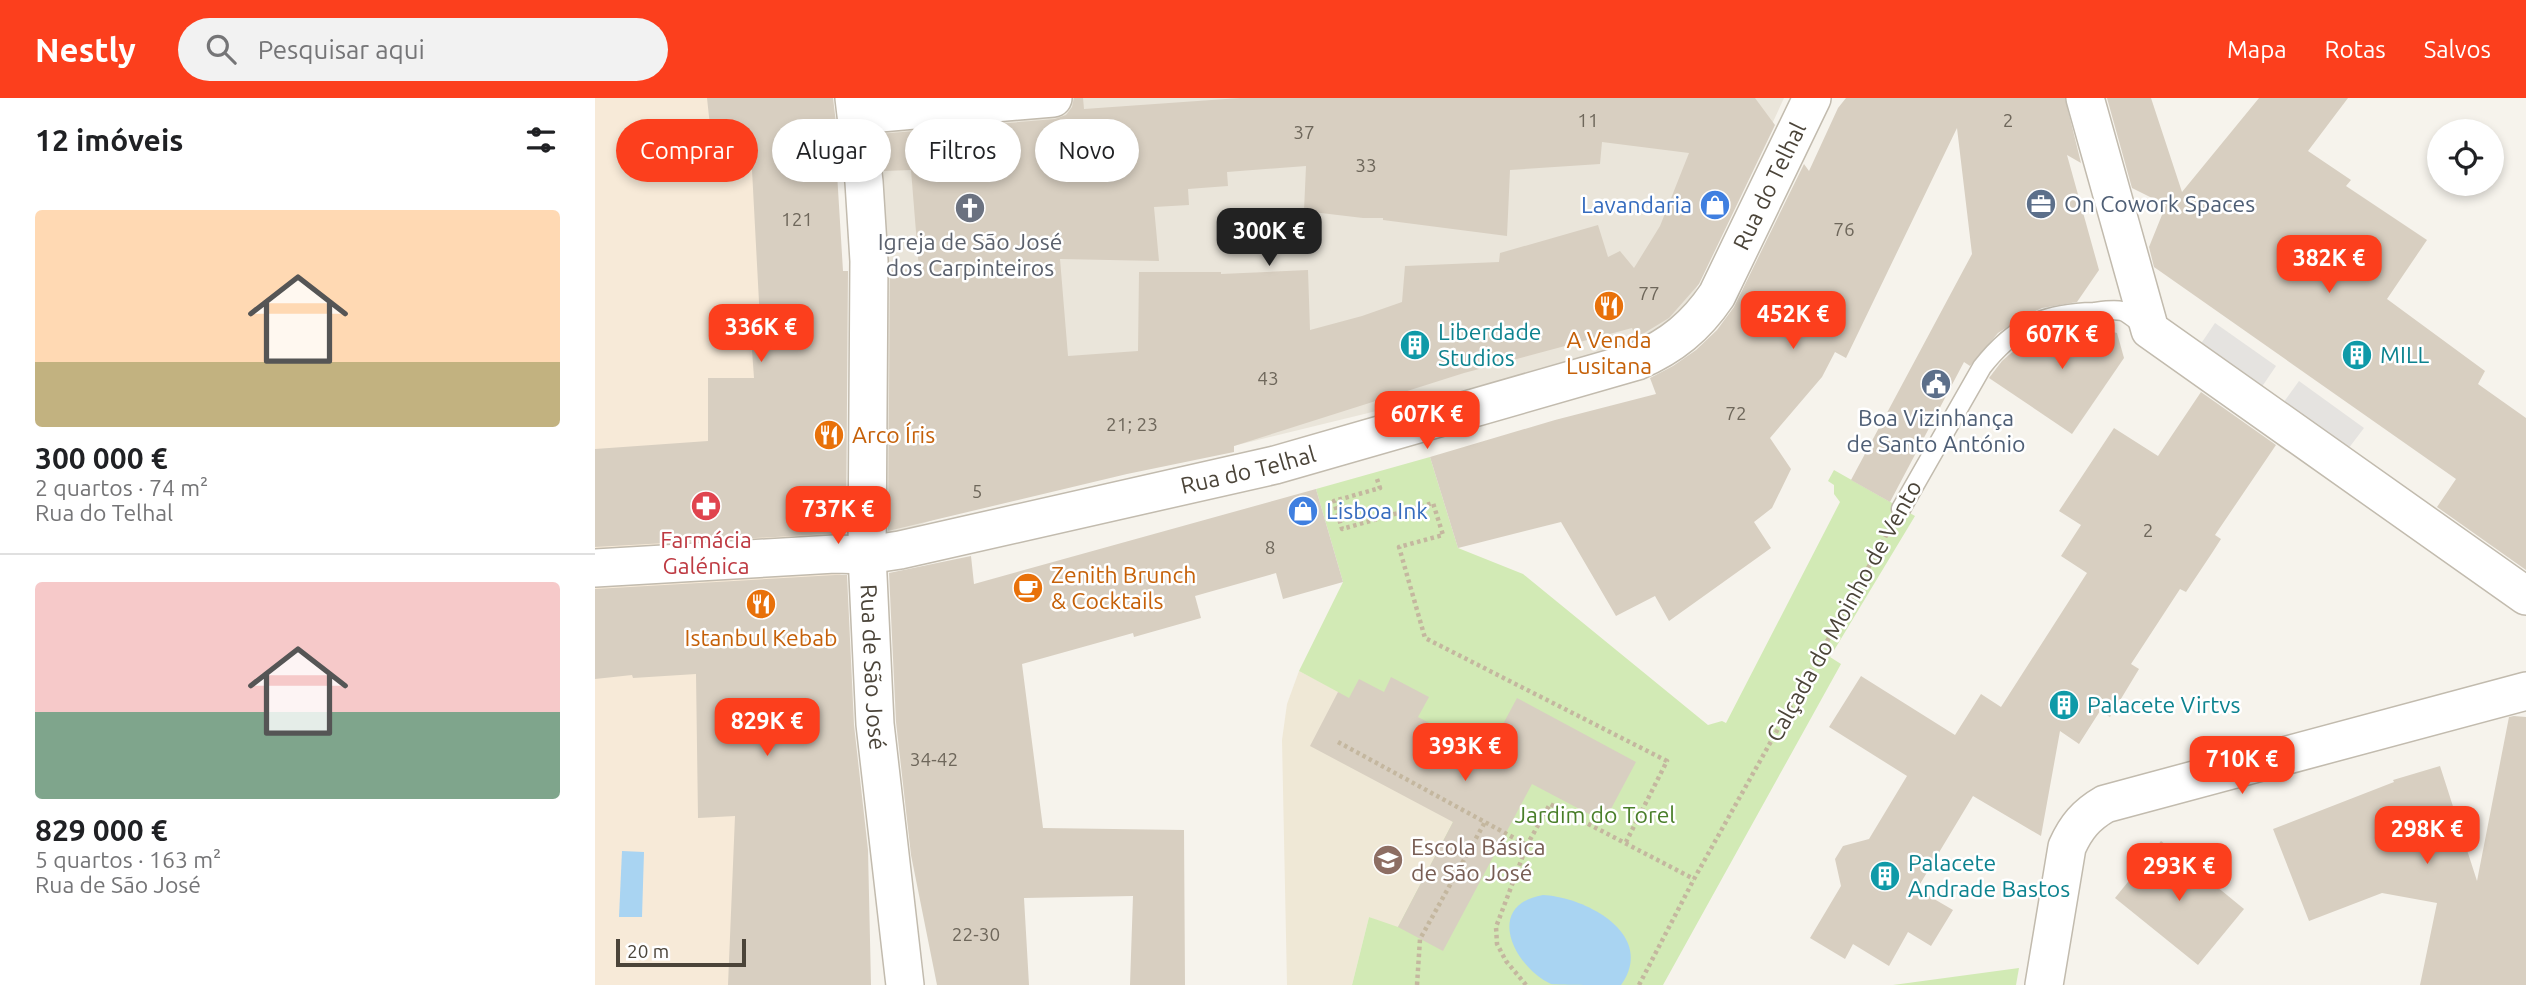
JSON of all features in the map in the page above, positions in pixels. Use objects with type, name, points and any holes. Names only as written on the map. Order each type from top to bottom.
[{"type":"street","name":"Rua do Telhal","points":[[595,568],[835,554],[867,555],[900,551],[1275,465],[1637,361],[1657,352],[1691,328],[1717,295],[1812,98]]},
{"type":"street","points":[[2085,98],[2150,330]]},
{"type":"street","points":[[855,106],[1030,99]]},
{"type":"street","name":"Rua de São José","points":[[855,106],[869,261],[867,555],[875,724],[905,985]]},
{"type":"street","name":"Calçada do Moinho de Vento","points":[[2150,330],[2526,596]]},
{"type":"street","points":[[2044,985],[2067,848],[2075,831],[2088,814],[2105,804],[2526,691]]},
{"type":"lane","name":"Calçada do Moinho de Vento","points":[[1901,509],[1982,366],[2011,336],[2029,325],[2065,313],[2122,311],[2150,330]]},
{"type":"path","points":[[1380,488],[1333,501],[1342,529],[1433,503],[1443,535],[1399,547],[1425,638],[1667,761],[1626,842]]},
{"type":"path","name":"Calçada do Moinho de Vento","points":[[1639,985],[1694,878],[1901,509]]},
{"type":"path","points":[[1338,741],[1528,845]]},
{"type":"path","points":[[1526,985],[1506,961],[1497,944],[1496,927],[1528,845],[1550,804],[1694,878]]},
{"type":"path","points":[[1417,985],[1420,939],[1485,822]]},
{"type":"shaded area","points":[[595,98],[831,98],[833,119],[772,119],[772,182],[834,182],[841,548],[832,958],[871,985],[595,985]]},
{"type":"shaded area","points":[[862,98],[1784,98],[1690,302],[1638,347],[935,519],[879,541],[865,182],[891,182],[891,119],[863,119]]},
{"type":"shaded area","points":[[2215,323],[2276,366],[2259,391],[2198,348]]},
{"type":"shaded area","points":[[2299,381],[2364,428],[2345,453],[2281,406]]},
{"type":"shaded area","name":"Escola Básica de São José","points":[[1299,671],[1349,697],[1487,754],[1443,951],[1369,917],[1352,985],[1287,985],[1282,740],[1287,704]]},
{"type":"green space","name":"Jardim do Torel","points":[[1430,457],[1458,548],[1523,574],[1708,725],[1722,721],[1726,723],[1840,502],[1834,494],[1834,485],[1828,481],[1834,470],[1915,516],[1830,657],[1841,664],[1663,985],[1352,985],[1369,917],[1398,927],[1453,822],[1338,692],[1299,671],[1343,582],[1316,489]]},
{"type":"green space","points":[[2019,968],[2016,985],[1893,985]]},
{"type":"water","points":[[622,851],[644,852],[642,917],[619,917]]},
{"type":"water","points":[[1543,895],[1560,897],[1596,911],[1623,935],[1630,950],[1630,967],[1621,985],[1551,984],[1525,964],[1516,951],[1510,923],[1514,911],[1525,901]]},
{"type":"building","points":[[707,98],[833,98],[836,119],[772,119],[772,182],[838,182],[843,271],[848,271],[846,533],[595,547],[595,449],[708,441],[708,378],[754,378],[750,322],[760,321],[753,182],[758,182],[758,119],[709,119]]},
{"type":"building","points":[[1074,98],[1083,98],[1084,109],[1240,98],[1755,98],[1775,125],[1699,284],[1669,318],[1636,338],[1632,328],[1464,373],[1234,446],[1234,452],[1127,474],[888,531],[890,270],[919,269],[912,182],[1021,182],[1021,122],[1035,121],[1035,182],[1139,182],[1139,119],[1055,119],[1066,115]],"holes":[[[1602,142],[1689,153],[1660,226],[1634,268],[1620,251],[1608,257],[1598,225],[1500,253],[1499,262],[1405,266],[1402,302],[1310,330],[1308,270],[1221,274],[1139,272],[1138,351],[1068,356],[1060,259],[1159,261],[1154,207],[1189,205],[1188,189],[1228,186],[1227,172],[1306,166],[1304,211],[1383,218],[1507,236],[1510,170],[1600,164]]]},
{"type":"building","points":[[1846,98],[2065,98],[2081,163],[2067,155],[2099,270],[2077,302],[2042,308],[2026,315],[1998,333],[1970,366],[1964,362],[1890,502],[1851,480],[1972,254],[1957,128],[1846,358],[1835,352],[1822,377],[1770,438],[1791,469],[1772,508],[1754,522],[1771,548],[1669,621],[1655,596],[1616,616],[1561,522],[1458,548],[1430,457],[1656,394],[1650,378],[1696,350],[1717,330],[1734,307],[1804,164],[1809,171],[1838,108]]},
{"type":"building","points":[[2107,98],[2151,98],[2182,192],[2259,98],[2348,98],[2308,151],[2351,180],[2346,186],[2427,240],[2387,299],[2485,371],[2478,384],[2526,418],[2526,570],[2437,507],[2456,479],[2154,267],[2149,247],[2166,205],[2132,188]]},
{"type":"building","points":[[905,132],[905,170],[891,171],[891,133]]},
{"type":"building","points":[[2083,324],[2117,333],[2124,358],[2072,434],[1989,378],[2002,361],[2025,341],[2049,330]]},
{"type":"building","points":[[2201,392],[2276,445],[2215,535],[2221,539],[2212,553],[2186,592],[2180,589],[2131,664],[2139,669],[2110,717],[2100,711],[2079,744],[2060,731],[2041,836],[1973,796],[1917,889],[1953,910],[1931,946],[1908,932],[1889,966],[1853,944],[1845,959],[1810,938],[1841,886],[1835,859],[1843,846],[1869,839],[1907,776],[1829,727],[1861,676],[1955,735],[1981,694],[2001,707],[2087,573],[2061,556],[2081,525],[2059,511],[2114,428],[2158,456]]},
{"type":"building","points":[[1316,489],[1343,582],[1283,599],[1276,573],[1195,596],[1201,618],[1134,637],[1133,633],[1022,664],[1043,828],[1184,830],[1185,985],[1130,985],[1133,896],[1024,898],[1029,985],[937,985],[911,855],[896,722],[889,573],[971,556],[974,584]]},
{"type":"building","points":[[847,575],[854,725],[868,850],[871,985],[728,985],[735,816],[698,818],[696,674],[633,678],[632,675],[595,679],[595,589]]},
{"type":"building","points":[[1391,677],[1429,697],[1418,717],[1487,754],[1517,698],[1636,762],[1604,822],[1532,784],[1443,951],[1398,927],[1453,822],[1310,746],[1338,692],[1349,698],[1359,679],[1384,692]]},
{"type":"building","points":[[2509,717],[2526,717],[2526,985],[2420,985],[2437,903],[2382,893],[2309,921],[2273,829],[2394,782],[2393,780],[2440,766],[2477,881]]},
{"type":"building","points":[[2161,841],[2244,909],[2198,965],[2115,898]]},
{"type":"place","name":"On Cowork Spaces","points":[[2041,204]]},
{"type":"place","name":"Lavandaria","points":[[1715,205]]},
{"type":"place","name":"Igreja de São José dos Carpinteiros","points":[[970,208]]},
{"type":"place","name":"A Venda Lusitana","points":[[1609,306]]},
{"type":"place","name":"Liberdade Studios","points":[[1415,345]]},
{"type":"place","name":"MILL","points":[[2357,355]]},
{"type":"place","name":"Boa Vizinhança de Santo António","points":[[1936,384]]},
{"type":"place","name":"Arco Íris","points":[[829,435]]},
{"type":"place","name":"Farmácia Galénica","points":[[706,506]]},
{"type":"place","name":"Lisboa Ink","points":[[1303,511]]},
{"type":"place","name":"Zenith Brunch & Cocktails","points":[[1028,588]]},
{"type":"place","name":"Istanbul Kebab","points":[[761,604]]},
{"type":"place","name":"Palacete Virtvs","points":[[2064,705]]},
{"type":"place","name":"Escola Básica de São José","points":[[1388,860]]},
{"type":"place","name":"Palacete Andrade Bastos","points":[[1885,876]]}]
